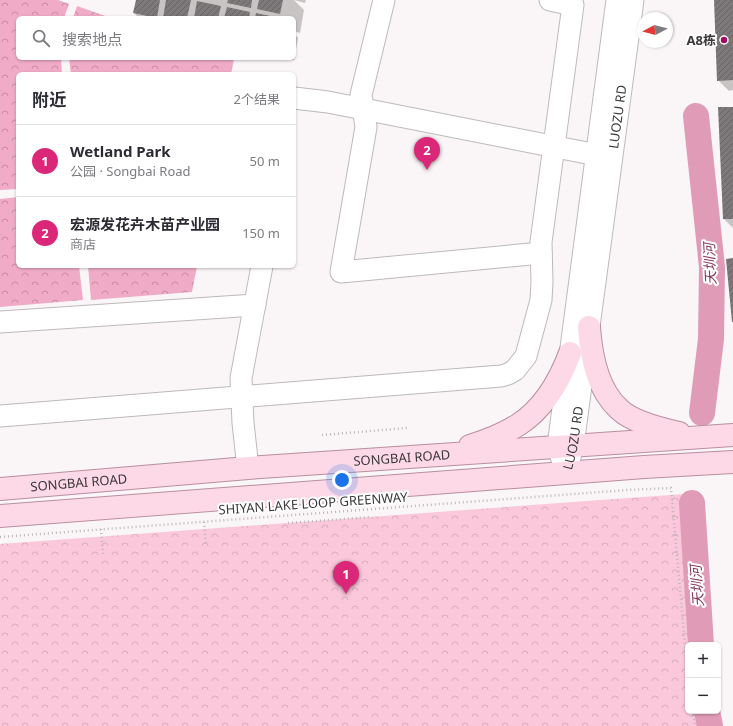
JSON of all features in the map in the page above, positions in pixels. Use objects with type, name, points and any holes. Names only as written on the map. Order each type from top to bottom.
[{"type":"main road","points":[[589,328],[590,344],[597,374],[603,388],[620,410],[641,422],[656,427],[686,435],[701,437]]},
{"type":"main road","points":[[442,454],[483,442],[519,425],[531,416],[558,380],[570,353]]},
{"type":"main road","name":"SONGBAI ROAD","points":[[0,490],[248,468],[733,435]]},
{"type":"main road","name":"SONGBAI ROAD","points":[[0,516],[566,473],[733,462]]},
{"type":"street","points":[[384,0],[361,95],[366,127],[341,272],[541,253]]},
{"type":"street","points":[[0,416],[501,376],[515,370],[526,356],[541,300],[541,253],[553,146],[573,5],[550,0]]},
{"type":"street","name":"LUOZU RD","points":[[566,473],[570,353],[617,0]]},
{"type":"street","name":"LUOZU RD","points":[[566,446],[589,328],[633,0]]},
{"type":"street","points":[[296,98],[363,109],[597,155]]},
{"type":"street","points":[[248,468],[241,396],[241,378],[262,268]]},
{"type":"street","points":[[0,322],[255,305]]},
{"type":"path","points":[[322,435],[408,428]]},
{"type":"path","name":"SHIYAN LAKE LOOP GREENWAY","points":[[0,537],[627,490],[671,488],[685,644]]},
{"type":"path","points":[[288,523],[370,517]]},
{"type":"path","points":[[204,522],[206,546]]},
{"type":"path","points":[[101,529],[103,554]]},
{"type":"path","points":[[693,714],[696,726]]},
{"type":"green space","points":[[0,0],[58,0],[69,4],[65,16],[16,16],[16,60],[61,60],[62,72],[16,72],[16,189],[0,190]]},
{"type":"green space","points":[[77,6],[105,16],[74,16]]},
{"type":"green space","points":[[69,60],[234,60],[231,72],[71,72]]},
{"type":"green space","points":[[16,197],[16,268],[79,268],[83,300],[0,307],[0,199]]},
{"type":"green space","points":[[88,268],[197,268],[192,292],[91,300]]},
{"type":"green space","points":[[684,494],[696,642],[685,642],[685,714],[703,714],[705,726],[0,726],[0,544]]},
{"type":"building","points":[[136,0],[160,0],[157,16],[147,16],[133,13]]},
{"type":"building","points":[[166,0],[191,0],[187,16],[163,16]]},
{"type":"building","points":[[228,0],[252,0],[251,8],[227,3]]},
{"type":"building","points":[[259,0],[283,0],[280,14],[257,9]]},
{"type":"building","name":"A8栋","points":[[714,0],[733,0],[733,80],[717,81]]},
{"type":"building","points":[[197,1],[221,6],[218,16],[194,16]]},
{"type":"building","points":[[227,7],[250,12],[249,16],[225,16]]},
{"type":"building","points":[[256,13],[270,16],[255,16]]},
{"type":"building","points":[[718,107],[733,107],[733,219],[723,219]]},
{"type":"building","points":[[733,258],[733,322],[732,322],[726,259]]},
{"type":"waterway","name":"天圳河","points":[[696,116],[712,267],[711,339],[702,413]]},
{"type":"waterway","name":"天圳河","points":[[692,503],[701,642]]},
{"type":"waterway","name":"天圳河","points":[[708,714],[710,726]]},
{"type":"place","name":"A8栋","points":[[724,40]]},
{"type":"place","name":"宏源发花卉木苗产业园","points":[[427,170]]},
{"type":"place","name":"Wetland Park","points":[[346,594]]}]
